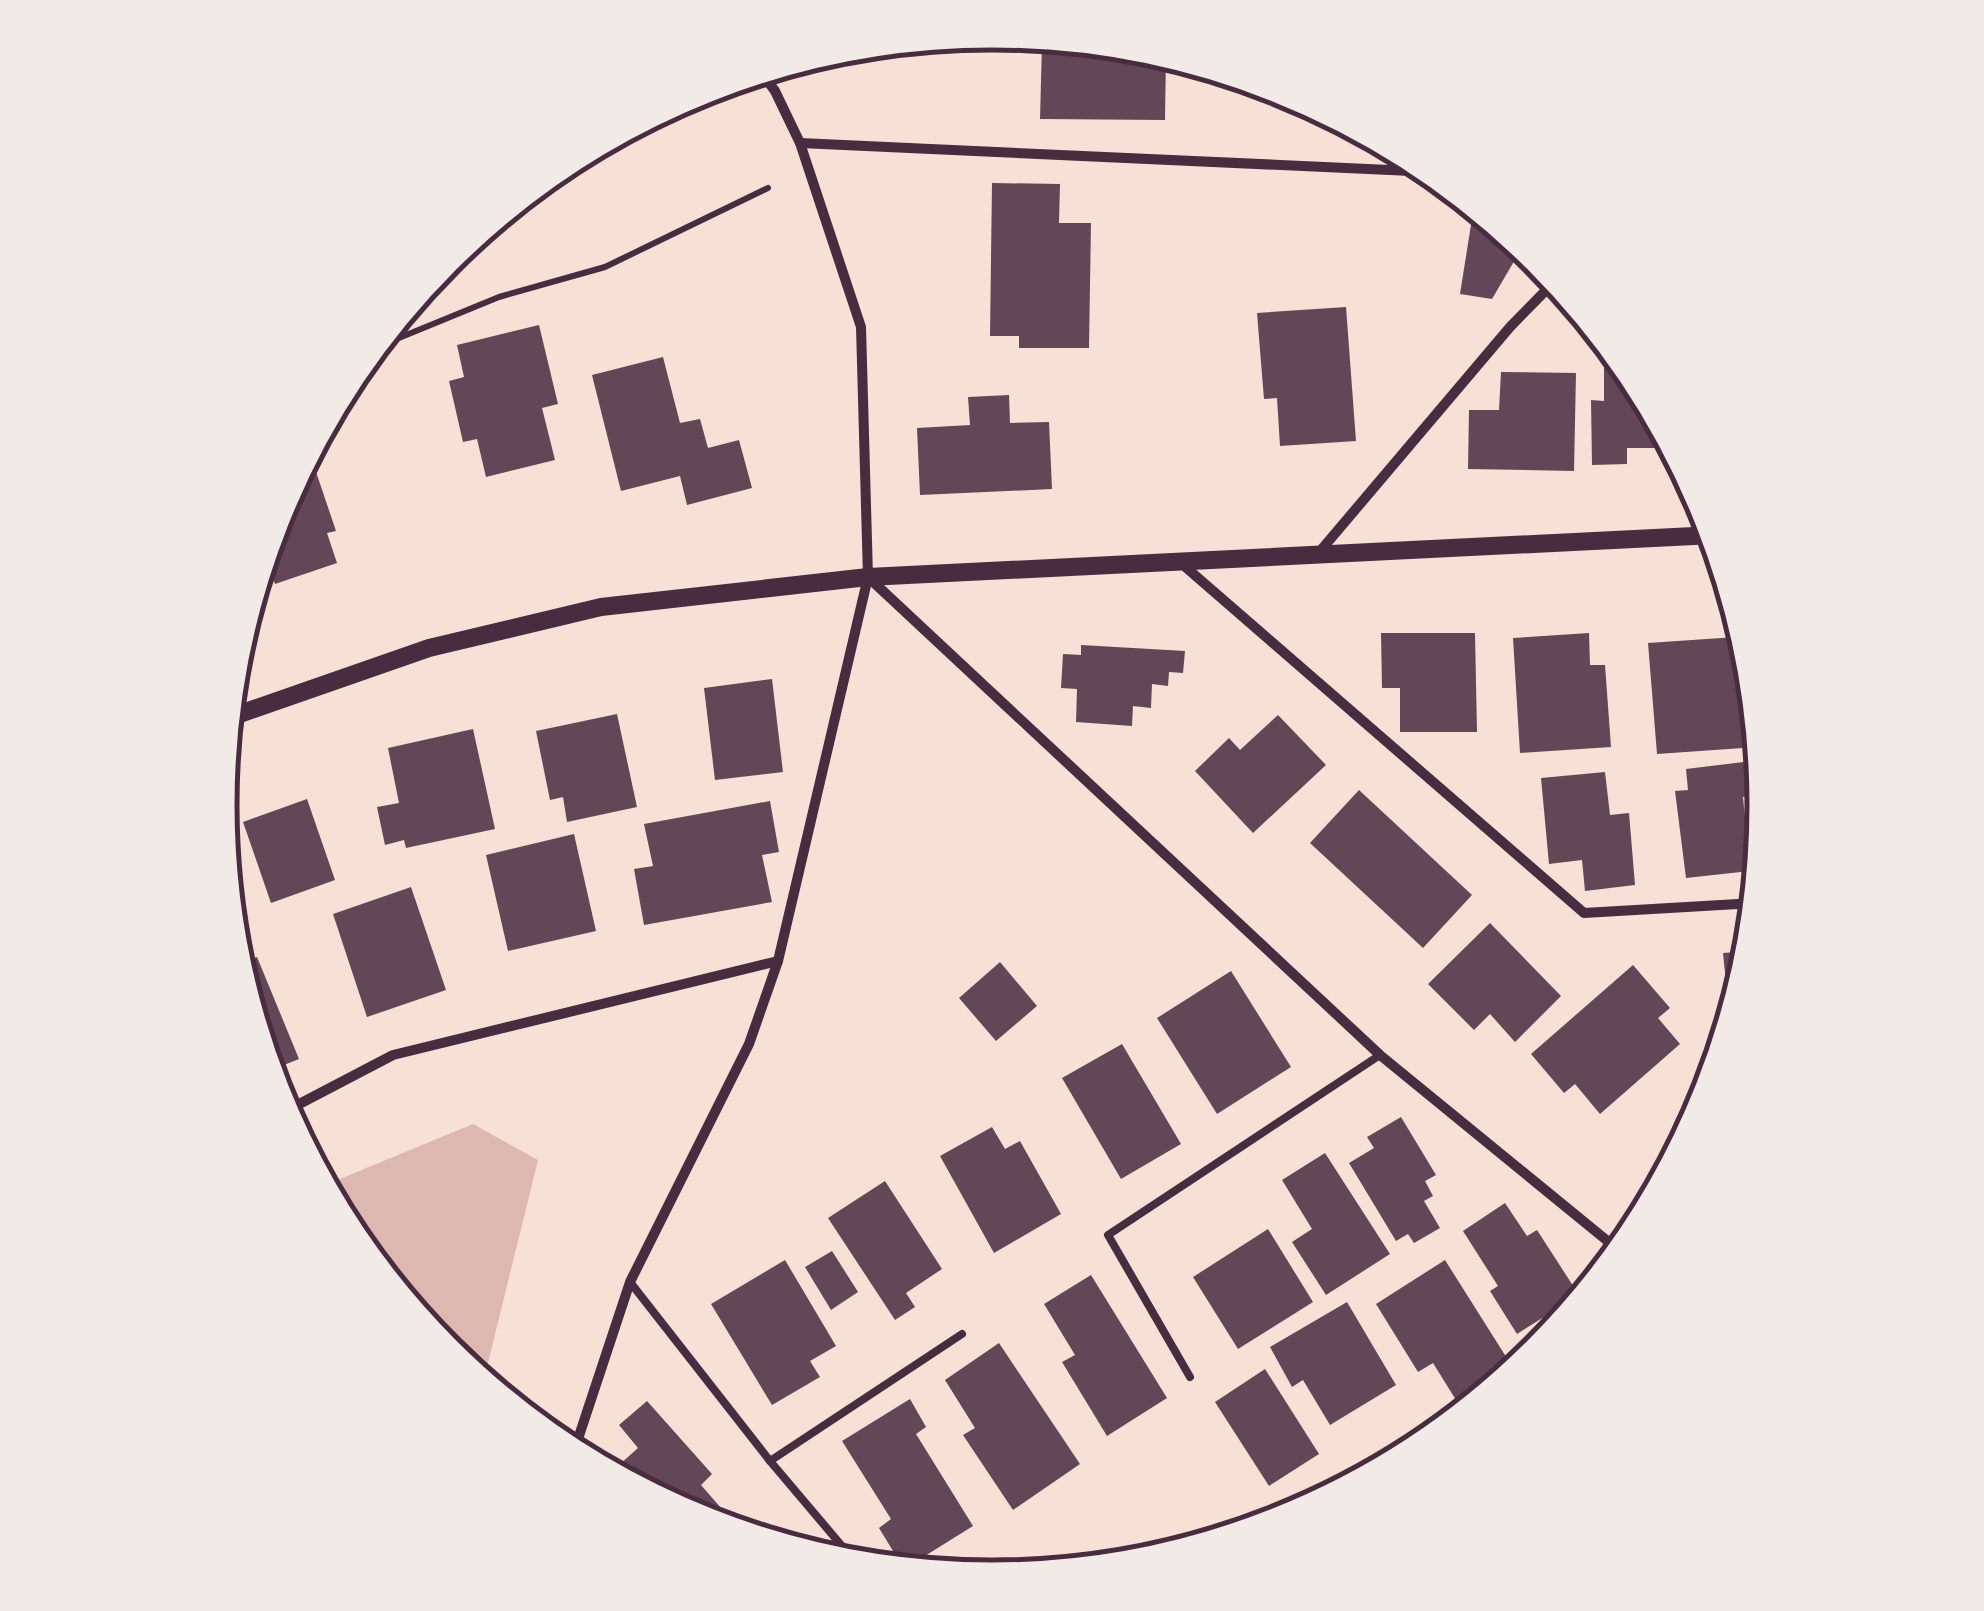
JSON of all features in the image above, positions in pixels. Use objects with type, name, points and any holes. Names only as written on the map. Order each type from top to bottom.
[{"type":"street","points":[[578,1438],[630,1282],[749,1044],[778,960],[868,577],[861,327],[800,144],[769,84]]},
{"type":"street","points":[[800,144],[1402,171]]},
{"type":"street","points":[[1315,556],[1510,326],[1545,291]]},
{"type":"street","points":[[242,713],[429,648],[601,607],[868,577],[1698,537]]},
{"type":"street","points":[[1181,562],[1584,913],[1741,904]]},
{"type":"street","points":[[868,577],[1380,1055],[1608,1241]]},
{"type":"street","points":[[298,1105],[393,1055],[778,960]]},
{"type":"lane","points":[[1190,1378],[1108,1235],[1380,1055]]},
{"type":"lane","points":[[630,1282],[841,1545]]},
{"type":"lane","points":[[770,1461],[962,1334]]},
{"type":"path","points":[[400,337],[499,296],[604,267],[809,168]]},
{"type":"shaded area","points":[[473,1124],[538,1160],[487,1367],[424,1304],[364,1225],[337,1180]]},
{"type":"building","points":[[1042,52],[1091,56],[1166,71],[1165,120],[1040,119]]},
{"type":"building","points":[[992,183],[1060,184],[1059,223],[1091,223],[1089,348],[1019,348],[1019,336],[990,336]]},
{"type":"building","points":[[1471,222],[1515,260],[1492,299],[1460,294]]},
{"type":"building","points":[[1346,307],[1356,441],[1280,446],[1277,398],[1264,399],[1257,313]]},
{"type":"building","points":[[539,325],[558,404],[542,408],[555,460],[486,477],[477,439],[463,442],[449,381],[464,377],[457,345]]},
{"type":"building","points":[[663,357],[680,423],[700,419],[708,448],[739,440],[752,488],[687,505],[680,476],[621,491],[592,375]]},
{"type":"building","points":[[1604,368],[1620,386],[1657,448],[1627,448],[1627,464],[1592,465],[1591,400],[1604,401]]},
{"type":"building","points":[[1501,372],[1576,373],[1574,471],[1468,469],[1469,410],[1499,410]]},
{"type":"building","points":[[1009,395],[1010,423],[1049,422],[1052,489],[920,495],[917,428],[970,425],[968,397]]},
{"type":"building","points":[[315,469],[336,531],[327,533],[337,563],[275,584],[272,577],[277,563]]},
{"type":"building","points":[[1381,633],[1475,633],[1477,732],[1400,732],[1400,688],[1382,688]]},
{"type":"building","points":[[1589,633],[1590,665],[1605,665],[1611,747],[1520,753],[1513,638]]},
{"type":"building","points":[[1728,638],[1740,701],[1743,748],[1657,754],[1648,643]]},
{"type":"building","points":[[1081,645],[1185,651],[1183,673],[1169,672],[1168,686],[1152,684],[1151,708],[1133,706],[1132,726],[1076,722],[1077,689],[1061,688],[1063,654],[1081,655]]},
{"type":"building","points":[[772,679],[783,772],[715,780],[704,688]]},
{"type":"building","points":[[617,714],[637,807],[567,822],[563,797],[550,800],[536,731]]},
{"type":"building","points":[[1278,715],[1326,765],[1253,833],[1195,771],[1229,738],[1240,750]]},
{"type":"building","points":[[473,729],[495,829],[406,848],[404,840],[385,845],[377,807],[399,803],[388,748]]},
{"type":"building","points":[[1746,762],[1744,872],[1686,878],[1675,791],[1688,790],[1686,769]]},
{"type":"building","points":[[1605,772],[1610,815],[1629,813],[1635,885],[1585,891],[1582,860],[1549,864],[1541,778]]},
{"type":"building","points":[[1359,790],[1472,895],[1423,948],[1310,843]]},
{"type":"building","points":[[307,799],[335,880],[271,903],[243,822]]},
{"type":"building","points":[[770,801],[779,852],[762,855],[772,902],[644,925],[634,869],[653,866],[644,824]]},
{"type":"building","points":[[574,834],[596,931],[508,951],[486,855]]},
{"type":"building","points":[[411,887],[446,990],[367,1017],[333,914]]},
{"type":"building","points":[[1490,923],[1561,996],[1515,1042],[1490,1014],[1474,1030],[1428,984]]},
{"type":"building","points":[[1733,952],[1726,983],[1723,953]]},
{"type":"building","points":[[257,957],[299,1059],[283,1065],[262,1001],[252,959]]},
{"type":"building","points":[[1000,962],[1037,1006],[996,1041],[959,998]]},
{"type":"building","points":[[1633,965],[1670,1008],[1658,1018],[1680,1044],[1600,1114],[1575,1084],[1564,1093],[1531,1054]]},
{"type":"building","points":[[1231,971],[1291,1067],[1217,1114],[1157,1018]]},
{"type":"building","points":[[1122,1044],[1181,1144],[1121,1179],[1062,1078]]},
{"type":"building","points":[[1401,1117],[1436,1175],[1425,1181],[1433,1196],[1424,1201],[1440,1228],[1414,1243],[1408,1234],[1396,1241],[1349,1163],[1374,1148],[1367,1137]]},
{"type":"building","points":[[992,1127],[1005,1149],[1020,1141],[1061,1214],[994,1253],[940,1156]]},
{"type":"building","points":[[1325,1153],[1390,1254],[1326,1295],[1292,1242],[1312,1229],[1282,1180]]},
{"type":"building","points":[[885,1181],[942,1269],[906,1293],[915,1307],[895,1320],[828,1218]]},
{"type":"building","points":[[1505,1203],[1527,1236],[1537,1230],[1574,1287],[1553,1311],[1517,1334],[1490,1291],[1498,1286],[1463,1231]]},
{"type":"building","points":[[1268,1229],[1313,1302],[1238,1349],[1193,1277]]},
{"type":"building","points":[[832,1251],[858,1292],[831,1310],[805,1267]]},
{"type":"building","points":[[785,1260],[836,1346],[810,1361],[820,1377],[772,1405],[711,1304]]},
{"type":"building","points":[[1445,1260],[1507,1358],[1457,1401],[1433,1363],[1418,1372],[1376,1304]]},
{"type":"building","points":[[1091,1275],[1167,1398],[1107,1436],[1062,1362],[1075,1355],[1044,1304]]},
{"type":"building","points":[[1347,1302],[1396,1385],[1330,1425],[1303,1380],[1292,1387],[1270,1347]]},
{"type":"building","points":[[999,1343],[1080,1464],[1013,1510],[963,1435],[975,1428],[945,1380]]},
{"type":"building","points":[[1265,1369],[1319,1454],[1269,1486],[1215,1402]]},
{"type":"building","points":[[910,1399],[926,1427],[916,1434],[973,1526],[923,1557],[896,1555],[879,1528],[891,1519],[842,1441]]},
{"type":"building","points":[[647,1401],[712,1474],[701,1485],[721,1508],[621,1463],[638,1448],[619,1425]]}]
